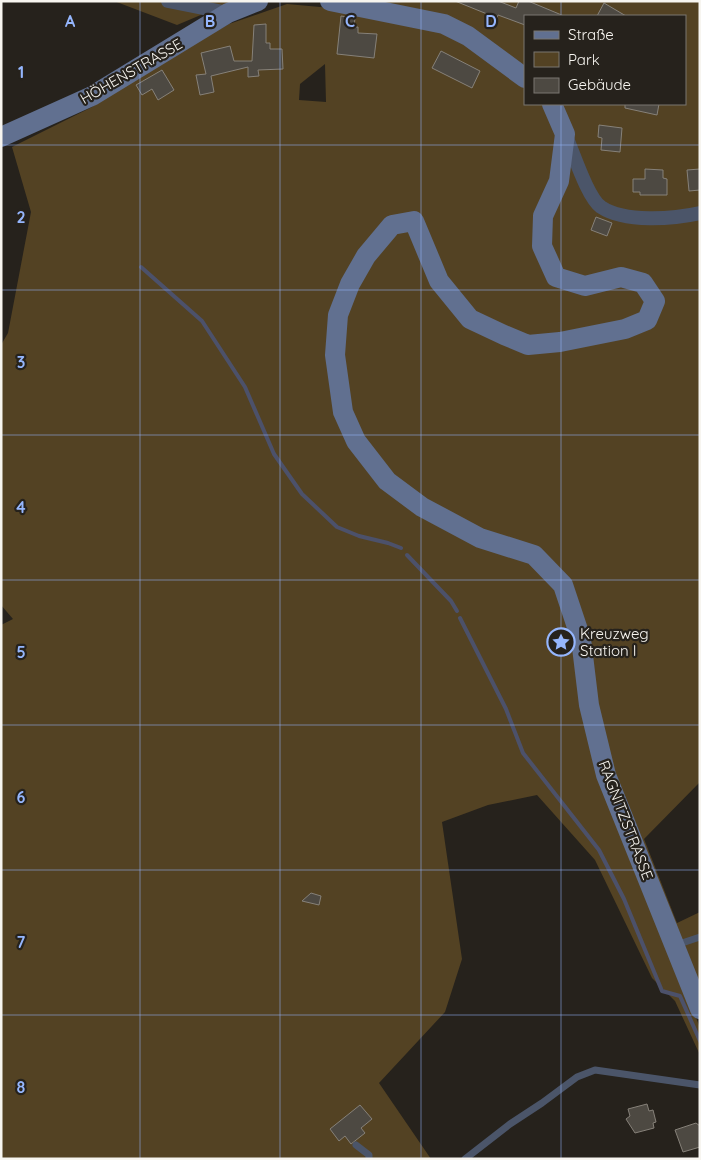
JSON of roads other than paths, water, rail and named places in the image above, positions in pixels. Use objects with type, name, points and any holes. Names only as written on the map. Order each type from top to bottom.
[{"type":"main road","name":"HÖHENSTRASSE","points":[[1,137],[92,96],[228,13],[258,1]]},
{"type":"main road","points":[[330,1],[444,24],[468,36],[524,77]]},
{"type":"main road","points":[[552,105],[564,134]]},
{"type":"main road","name":"RAGNITZSTRASSE","points":[[564,134],[559,181],[543,216],[542,246],[556,276],[585,286],[621,277],[643,283],[655,302],[647,320],[624,329],[560,342],[528,345],[470,319],[439,281],[414,221],[392,225],[358,270],[350,284],[338,315],[335,355],[343,412],[356,441],[387,481],[422,506],[480,538],[534,556],[563,585],[581,639],[589,705],[606,775],[700,1009]]},
{"type":"street","points":[[168,1],[228,13]]},
{"type":"street","points":[[564,134],[582,177],[600,206],[627,216],[676,219],[700,213]]},
{"type":"lane","points":[[675,946],[700,937]]},
{"type":"lane","points":[[466,1159],[510,1124],[577,1077],[595,1070],[700,1085]]},
{"type":"lane","points":[[356,1145],[369,1155],[369,1159]]},
{"type":"waterway","points":[[141,267],[202,321],[245,387],[274,454],[302,494],[337,527],[359,536],[401,548]]},
{"type":"waterway","points":[[407,555],[451,601],[457,611]]},
{"type":"waterway","points":[[460,618],[506,709],[523,753],[599,850],[624,899],[662,991],[680,996],[700,1041]]},
{"type":"place","name":"Kreuzweg Station I","points":[[561,642]]}]
